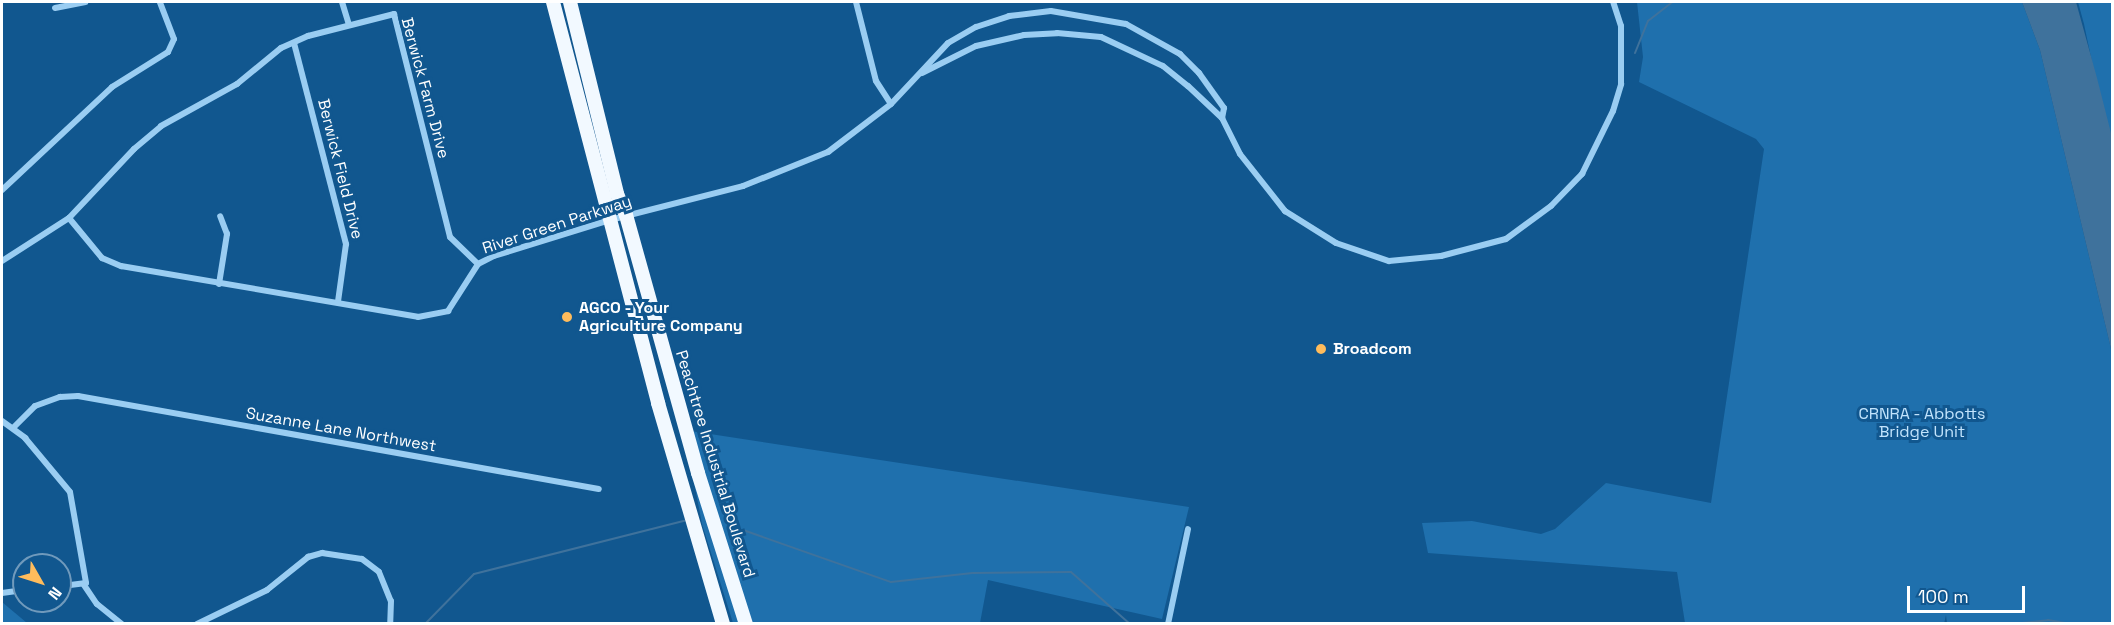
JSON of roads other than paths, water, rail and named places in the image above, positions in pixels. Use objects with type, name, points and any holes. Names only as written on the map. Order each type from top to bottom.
[{"type":"highway","points":[[553,2],[658,403],[723,624]]},
{"type":"highway","name":"Peachtree Industrial Boulevard","points":[[570,2],[617,194],[626,215],[698,473],[746,624]]},
{"type":"street","points":[[55,8],[85,2]]},
{"type":"street","points":[[2,189],[112,87],[168,52],[174,39],[160,2]]},
{"type":"street","points":[[342,2],[349,25]]},
{"type":"street","points":[[856,2],[876,81],[891,104]]},
{"type":"street","name":"River Green Parkway","points":[[69,218],[102,258],[120,266],[418,317],[432,316],[448,311],[478,264],[494,256],[626,215],[743,186],[828,152],[891,104],[922,73],[976,46],[1024,35],[1057,33],[1101,37],[1163,66],[1222,118],[1240,154],[1280,207],[1336,243],[1389,261],[1458,254],[1506,238],[1551,206],[1582,174],[1596,152],[1613,111],[1623,62],[1621,26],[1613,2]]},
{"type":"street","name":"River Green Parkway","points":[[922,73],[926,64],[948,43],[976,27],[1009,16],[1040,13],[1087,15],[1126,24],[1180,54],[1219,98],[1224,108],[1222,118]]},
{"type":"street","name":"Berwick Farm Drive","points":[[2,261],[69,218],[147,137],[237,84],[281,48],[349,25],[394,14],[450,237],[478,264]]},
{"type":"street","name":"Berwick Field Drive","points":[[294,43],[346,244],[338,302]]},
{"type":"street","points":[[219,284],[227,234],[220,216]]},
{"type":"street","name":"Suzanne Lane Northwest","points":[[13,428],[35,406],[60,397],[78,396],[599,489]]},
{"type":"street","points":[[2,421],[13,428],[70,492],[83,554],[84,585],[97,604],[122,624]]},
{"type":"street","points":[[1168,624],[1188,529]]},
{"type":"street","points":[[197,624],[267,591],[308,557],[322,554],[362,559],[378,572],[391,601],[390,624]]},
{"type":"street","points":[[72,586],[84,585]]},
{"type":"waterway","points":[[1635,53],[1648,21],[1672,2]]},
{"type":"waterway","points":[[425,624],[474,574],[684,521]]},
{"type":"waterway","points":[[743,530],[891,582],[973,573],[1071,572],[1130,624]]},
{"type":"waterway","points":[[2012,624],[2048,620],[2071,624]]},
{"type":"waterway","points":[[1946,624],[1965,624]]},
{"type":"place","name":"AGCO - Your Agriculture Company","points":[[567,317]]},
{"type":"place","name":"Broadcom","points":[[1321,349]]},
{"type":"park label","name":"CRNRA - Abbotts Bridge Unit","points":[[1922,423]]}]
